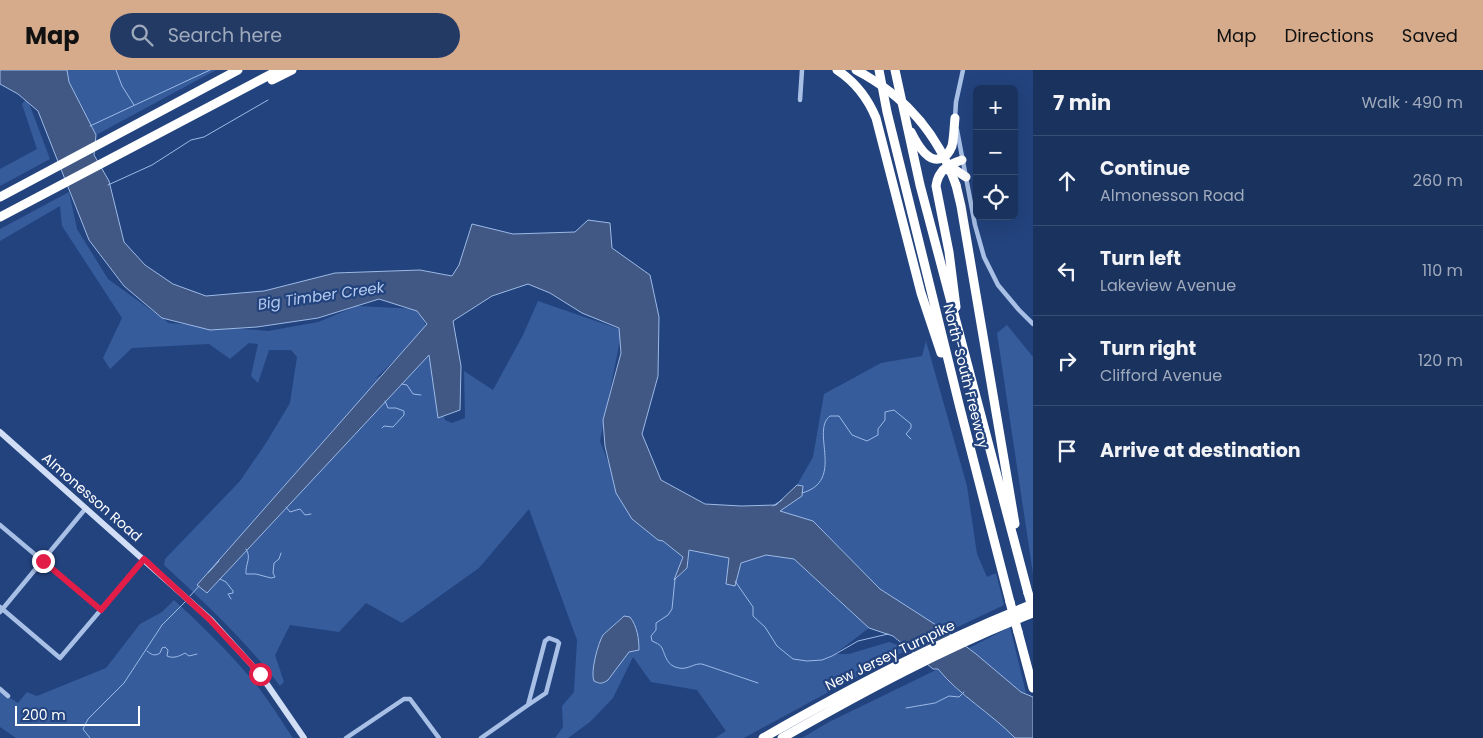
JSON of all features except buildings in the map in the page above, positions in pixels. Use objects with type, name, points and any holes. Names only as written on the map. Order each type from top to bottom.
[{"type":"highway","points":[[0,197],[238,70]]},
{"type":"highway","points":[[0,217],[278,70]]},
{"type":"highway","points":[[152,137],[292,70]]},
{"type":"highway","points":[[837,70],[854,85],[876,118],[921,293],[960,408]]},
{"type":"highway","points":[[856,70],[892,92],[921,121],[940,149],[956,185],[1024,578]]},
{"type":"highway","points":[[870,70],[887,112]]},
{"type":"highway","name":"North-South Freeway","points":[[879,70],[887,112],[960,408],[1033,688]]},
{"type":"highway","name":"North-South Freeway","points":[[895,70],[906,123],[958,330],[1033,612]]},
{"type":"highway","points":[[941,159],[948,153],[951,147],[955,118]]},
{"type":"highway","points":[[906,123],[925,154],[933,159],[962,158]]},
{"type":"highway","points":[[958,330],[954,286],[936,190],[937,180],[943,170],[962,158]]},
{"type":"highway","points":[[943,170],[954,169],[966,177]]},
{"type":"highway","name":"New Jersey Turnpike","points":[[782,738],[851,699],[917,666],[961,639],[1033,604]]},
{"type":"highway","name":"New Jersey Turnpike","points":[[763,738],[846,690],[905,661],[1033,612]]},
{"type":"main road","name":"Almonesson Road","points":[[0,432],[144,559],[232,643],[260,674],[304,738]]},
{"type":"street","points":[[800,100],[802,70]]},
{"type":"street","points":[[963,70],[956,102],[955,118],[980,243],[998,285],[1033,324]]},
{"type":"street","points":[[86,508],[1,610],[60,658],[144,559]]},
{"type":"street","points":[[0,525],[101,610]]},
{"type":"street","points":[[481,738],[546,693],[559,643],[557,640],[549,638],[545,641],[528,705]]},
{"type":"street","points":[[0,690],[8,696]]},
{"type":"street","points":[[346,738],[404,699],[410,699],[439,738]]},
{"type":"shaded area","points":[[67,70],[216,70],[96,135],[69,82]]},
{"type":"shaded area","points":[[27,98],[50,159],[0,186],[0,169],[37,149],[22,104]]},
{"type":"shaded area","points":[[69,192],[77,229],[108,279],[169,323],[268,331],[318,322],[357,306],[419,309],[427,329],[375,379],[427,351],[445,420],[452,423],[465,418],[464,371],[493,390],[523,335],[538,301],[622,330],[600,441],[624,503],[683,557],[675,579],[687,568],[689,550],[730,558],[726,584],[734,586],[740,563],[766,555],[794,559],[869,628],[835,654],[849,654],[889,642],[910,649],[744,738],[715,738],[726,731],[697,690],[651,682],[633,657],[613,698],[590,722],[568,738],[555,738],[563,727],[562,706],[574,692],[577,640],[529,509],[479,568],[402,623],[366,603],[339,632],[290,625],[275,655],[284,682],[280,686],[239,638],[164,565],[165,559],[240,481],[266,443],[290,403],[297,357],[291,350],[269,350],[258,383],[251,376],[258,344],[249,343],[230,359],[209,344],[132,348],[110,369],[103,358],[122,318],[62,226],[60,206],[0,241],[0,229]]},
{"type":"shaded area","points":[[1007,325],[1033,357],[1033,574],[997,333]]},
{"type":"shaded area","points":[[926,341],[967,486],[977,554],[987,577],[996,573],[1004,605],[947,632],[880,589],[813,521],[779,511],[802,496],[803,486],[797,485],[813,457],[824,394],[881,363],[922,356]]},
{"type":"shaded area","points":[[174,600],[212,636],[248,675],[266,697],[293,738],[16,738],[0,727],[0,691],[18,703],[27,692],[37,696],[106,668],[140,624],[162,612]]},
{"type":"shaded area","points":[[1010,627],[1026,693],[1021,692],[969,648]]},
{"type":"shaded area","points":[[938,669],[956,688],[1015,738],[802,738],[829,722]]},
{"type":"water","name":"Big Timber Creek","points":[[0,70],[67,70],[69,82],[96,135],[94,155],[109,181],[124,242],[145,265],[173,284],[206,296],[264,291],[335,273],[420,270],[452,276],[459,265],[472,224],[513,234],[575,232],[588,220],[610,223],[612,248],[650,275],[659,317],[658,376],[642,434],[661,480],[705,504],[741,506],[776,505],[797,485],[803,486],[802,496],[780,511],[813,521],[880,589],[947,632],[1021,692],[1033,697],[1033,738],[1015,738],[956,688],[938,669],[933,669],[893,636],[869,628],[794,559],[766,555],[741,563],[735,586],[726,584],[729,558],[689,550],[687,568],[674,580],[683,557],[632,519],[616,493],[605,446],[603,420],[621,353],[619,328],[582,313],[550,293],[528,284],[492,296],[453,321],[461,366],[460,410],[438,418],[429,355],[207,593],[197,585],[427,324],[417,311],[379,299],[318,318],[257,327],[210,330],[162,318],[124,286],[89,240],[38,111],[18,94],[0,84]]},
{"type":"water","points":[[624,616],[630,617],[636,628],[639,650],[629,652],[608,680],[601,683],[596,682],[594,681],[593,672],[601,639]]},
{"type":"waterway","points":[[116,70],[122,86],[134,105]]},
{"type":"waterway","points":[[90,126],[210,70]]},
{"type":"waterway","points":[[108,185],[152,165],[191,140],[204,137],[268,100]]},
{"type":"waterway","points":[[402,384],[407,385],[413,394],[421,395]]},
{"type":"waterway","points":[[382,428],[384,426],[393,427],[404,415],[404,411],[388,408],[385,401]]},
{"type":"waterway","points":[[802,493],[815,487],[822,478],[825,467],[823,433],[825,423],[830,416],[839,416],[852,435],[867,441],[878,435],[878,429],[885,420],[885,412],[894,410],[911,424],[911,428],[906,434],[911,439]]},
{"type":"waterway","points":[[773,506],[782,500]]},
{"type":"waterway","points":[[286,507],[290,512],[300,509],[305,515],[311,514]]},
{"type":"waterway","points":[[246,549],[248,552],[246,574],[256,574],[271,578],[275,577],[273,573],[274,563],[279,559],[281,553]]},
{"type":"waterway","points":[[208,573],[219,561]]},
{"type":"waterway","points":[[220,579],[226,582],[233,591],[233,593],[228,594],[231,599]]},
{"type":"waterway","points":[[675,579],[672,609],[668,615],[656,623],[656,630],[651,636],[652,641],[661,647],[669,663],[675,667],[682,668],[702,664],[758,683]]},
{"type":"waterway","points":[[735,581],[753,607],[753,616],[765,627],[777,646],[793,659],[807,661],[822,660],[858,641],[888,634]]},
{"type":"waterway","points":[[190,596],[199,586]]},
{"type":"waterway","points":[[90,738],[83,729],[88,719],[124,683],[162,625],[186,601]]},
{"type":"waterway","points":[[147,651],[156,655],[165,647],[168,650],[167,656],[169,657],[176,657],[185,653],[189,656],[197,654]]},
{"type":"waterway","points":[[906,708],[935,703],[949,696],[959,697],[964,692]]},
{"type":"route","points":[[43,561],[101,610],[144,559],[210,620],[260,674]]}]
